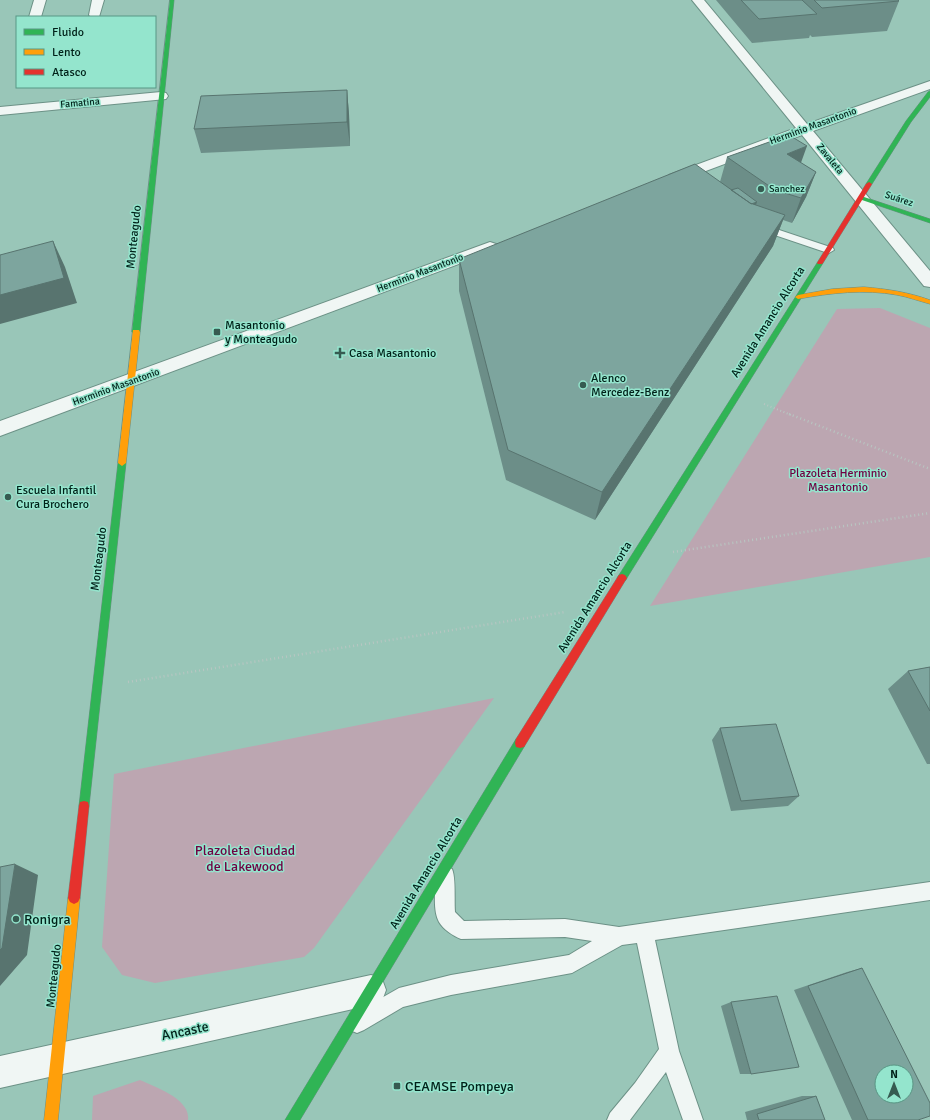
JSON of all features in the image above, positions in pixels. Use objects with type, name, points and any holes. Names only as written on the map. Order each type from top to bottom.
[{"type":"street","points":[[34,16],[40,0]]},
{"type":"street","points":[[95,15],[98,0]]},
{"type":"street","name":"Monteagudo","points":[[51,1120],[96,687],[132,382],[172,0]]},
{"type":"street","name":"Zavaleta","points":[[698,0],[805,128],[930,282]]},
{"type":"street","name":"Herminio Masantonio","points":[[656,185],[805,128],[930,85]]},
{"type":"street","name":"Avenida Amancio Alcorta","points":[[292,1120],[604,606],[909,121],[930,93]]},
{"type":"street","name":"Famatina","points":[[0,111],[161,96]]},
{"type":"street","name":"Suárez","points":[[861,198],[930,220]]},
{"type":"street","name":"Herminio Masantonio","points":[[0,430],[507,241]]},
{"type":"street","points":[[798,297],[827,290],[856,287],[889,290],[930,302]]},
{"type":"street","name":"Ancaste","points":[[0,1072],[371,990]]},
{"type":"lane","points":[[753,221],[763,228],[829,250]]},
{"type":"lane","points":[[448,861],[444,895],[446,917],[461,930],[565,928],[619,936],[644,934],[930,891]]},
{"type":"lane","points":[[644,934],[669,1051],[693,1120]]},
{"type":"lane","points":[[347,1029],[399,998],[451,984],[572,964],[619,936]]},
{"type":"lane","points":[[617,1120],[642,1090],[669,1051]]},
{"type":"path","points":[[737,394],[930,469]]},
{"type":"path","points":[[634,558],[930,514]]},
{"type":"path","points":[[96,687],[604,606]]},
{"type":"green space","name":"Plazoleta Herminio Masantonio","points":[[880,308],[930,328],[930,557],[650,606],[837,309]]},
{"type":"green space","name":"Plazoleta Ciudad de Lakewood","points":[[494,698],[314,948],[304,957],[155,983],[122,975],[102,947],[114,774]]},
{"type":"green space","points":[[140,1080],[163,1090],[178,1100],[184,1106],[188,1120],[92,1120],[93,1096]]},
{"type":"building","points":[[741,0],[802,0],[817,14],[759,19]]},
{"type":"building","points":[[814,0],[898,0],[899,1],[822,8]]},
{"type":"building","points":[[347,90],[347,122],[194,129],[201,96]]},
{"type":"building","points":[[789,135],[807,146],[787,154],[816,172],[801,198],[775,190],[727,157]]},
{"type":"building","name":"Alenco Mercedez-Benz","points":[[695,164],[750,203],[785,215],[602,492],[508,450],[459,259]]},
{"type":"building","points":[[738,188],[757,202],[751,204],[731,190]]},
{"type":"building","points":[[53,241],[64,278],[0,295],[0,255]]},
{"type":"building","points":[[930,667],[930,711],[908,671]]},
{"type":"building","points":[[776,724],[799,796],[741,801],[720,728]]},
{"type":"building","points":[[15,864],[2,948],[0,950],[0,867]]},
{"type":"building","points":[[862,968],[910,1064],[874,1064],[874,1104],[914,1104],[914,1071],[930,1103],[930,1116],[918,1120],[868,1120],[808,986]]},
{"type":"building","points":[[777,996],[799,1067],[751,1074],[731,1002]]},
{"type":"building","points":[[816,1096],[825,1120],[759,1120],[757,1114]]},
{"type":"traffic: fast","points":[[136,332],[172,0]]},
{"type":"traffic: fast","points":[[869,184],[909,121],[930,93]]},
{"type":"traffic: fast","points":[[861,198],[930,221]]},
{"type":"traffic: fast","points":[[622,578],[820,263]]},
{"type":"traffic: fast","points":[[84,806],[122,463]]},
{"type":"traffic: fast","points":[[292,1120],[520,743]]},
{"type":"traffic: slow","points":[[798,297],[832,291],[864,289],[881,290],[913,296],[930,302]]},
{"type":"traffic: slow","points":[[122,463],[136,332]]},
{"type":"traffic: slow","points":[[51,1120],[74,898]]},
{"type":"traffic: jam","points":[[820,263],[869,184]]},
{"type":"traffic: jam","points":[[520,743],[622,578]]},
{"type":"traffic: jam","points":[[74,898],[84,806]]},
{"type":"place","name":"Sanchez","points":[[761,189]]},
{"type":"place","name":"Masantonio y Monteagudo","points":[[217,332]]},
{"type":"place","name":"Casa Masantonio","points":[[340,353]]},
{"type":"place","name":"Alenco Mercedez-Benz","points":[[583,385]]},
{"type":"place","name":"Escuela Infantil Cura Brochero","points":[[8,497]]},
{"type":"place","name":"Ronigra","points":[[16,919]]},
{"type":"place","name":"CEAMSE Pompeya","points":[[397,1086]]}]
